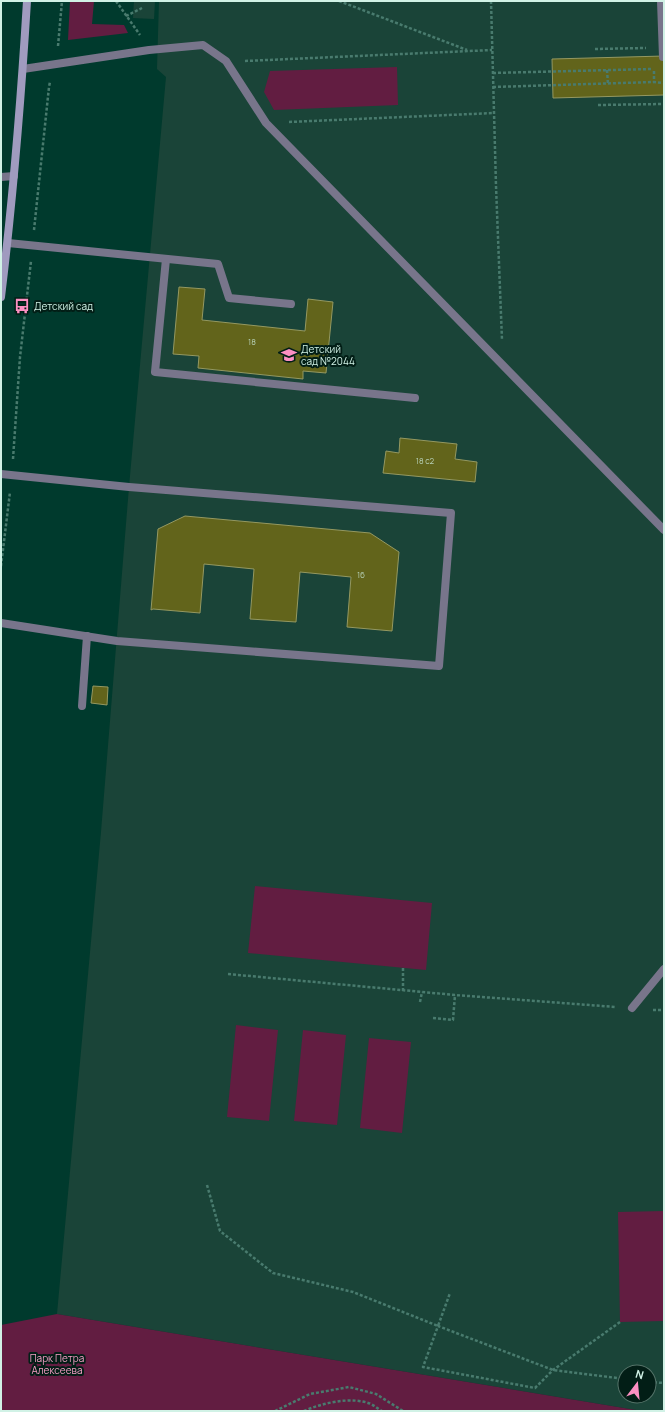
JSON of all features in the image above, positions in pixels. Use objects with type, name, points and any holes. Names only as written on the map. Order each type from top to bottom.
[{"type":"street","points":[[1,297],[14,176],[27,1]]},
{"type":"lane","points":[[661,1],[663,57]]},
{"type":"lane","points":[[23,69],[149,50],[203,45],[226,61],[266,123],[664,530]]},
{"type":"lane","points":[[1,177],[14,176]]},
{"type":"lane","points":[[8,243],[218,264],[229,298],[291,304]]},
{"type":"lane","points":[[166,259],[155,372],[415,398]]},
{"type":"lane","points":[[1,474],[129,487],[451,513],[439,666],[116,641],[1,623]]},
{"type":"lane","points":[[82,706],[87,636]]},
{"type":"lane","points":[[632,1008],[664,969]]},
{"type":"path","points":[[1,566],[11,475],[20,357],[49,87],[57,64],[62,1]]},
{"type":"path","points":[[116,1],[149,50]]},
{"type":"path","points":[[339,1],[470,51]]},
{"type":"path","points":[[491,1],[503,366]]},
{"type":"path","points":[[126,16],[142,8]]},
{"type":"path","points":[[595,49],[663,47]]},
{"type":"path","points":[[226,61],[492,50]]},
{"type":"path","points":[[654,69],[654,82]]},
{"type":"path","points":[[493,73],[658,69]]},
{"type":"path","points":[[607,70],[608,84]]},
{"type":"path","points":[[493,87],[654,82],[664,83]]},
{"type":"path","points":[[598,105],[664,104]]},
{"type":"path","points":[[266,123],[494,113]]},
{"type":"path","points":[[403,968],[403,991]]},
{"type":"path","points":[[228,974],[403,991],[664,1010]]},
{"type":"path","points":[[420,1002],[422,992]]},
{"type":"path","points":[[433,1018],[453,1020],[455,995]]},
{"type":"path","points":[[207,1185],[220,1231],[273,1273],[353,1292],[553,1370],[617,1378]]},
{"type":"path","points":[[450,1293],[424,1368],[535,1388],[553,1370],[620,1322]]},
{"type":"path","points":[[275,1411],[310,1394],[349,1387],[376,1394],[403,1411]]},
{"type":"path","points":[[304,1411],[314,1406],[349,1400],[371,1404],[382,1411]]},
{"type":"shaded area","points":[[134,1],[155,1],[154,19],[133,18]]},
{"type":"shaded area","points":[[159,1],[664,1],[664,1411],[642,1411],[57,1314],[101,832],[129,487],[166,77],[157,69]]},
{"type":"green space","points":[[70,1],[94,1],[92,24],[124,25],[128,33],[68,40]]},
{"type":"green space","points":[[397,67],[398,105],[274,110],[264,92],[270,71]]},
{"type":"green space","points":[[255,886],[432,903],[426,970],[248,953]]},
{"type":"green space","points":[[236,1025],[278,1030],[269,1121],[227,1117]]},
{"type":"green space","points":[[303,1030],[346,1035],[337,1125],[294,1121]]},
{"type":"green space","points":[[369,1038],[411,1042],[402,1133],[360,1128]]},
{"type":"green space","points":[[664,1211],[664,1321],[620,1322],[618,1212]]},
{"type":"green space","name":"Парк Петра Алексеева","points":[[57,1314],[642,1411],[1,1411],[1,1325]]},
{"type":"building","points":[[664,56],[664,95],[553,98],[552,59]]},
{"type":"building","points":[[179,287],[205,289],[202,320],[305,331],[308,299],[333,302],[326,373],[303,371],[303,379],[198,368],[199,356],[173,354]]},
{"type":"building","points":[[400,438],[457,444],[455,459],[477,462],[475,482],[383,473],[386,451],[399,453]]},
{"type":"building","points":[[185,516],[370,533],[399,552],[392,631],[347,627],[351,577],[300,572],[296,622],[250,619],[254,569],[204,564],[200,613],[151,610],[158,529]]},
{"type":"building","points":[[93,686],[108,687],[107,705],[91,703]]},
{"type":"place","name":"Детский сад","points":[[22,306]]},
{"type":"place","name":"Детский сад №2044","points":[[289,355]]}]
